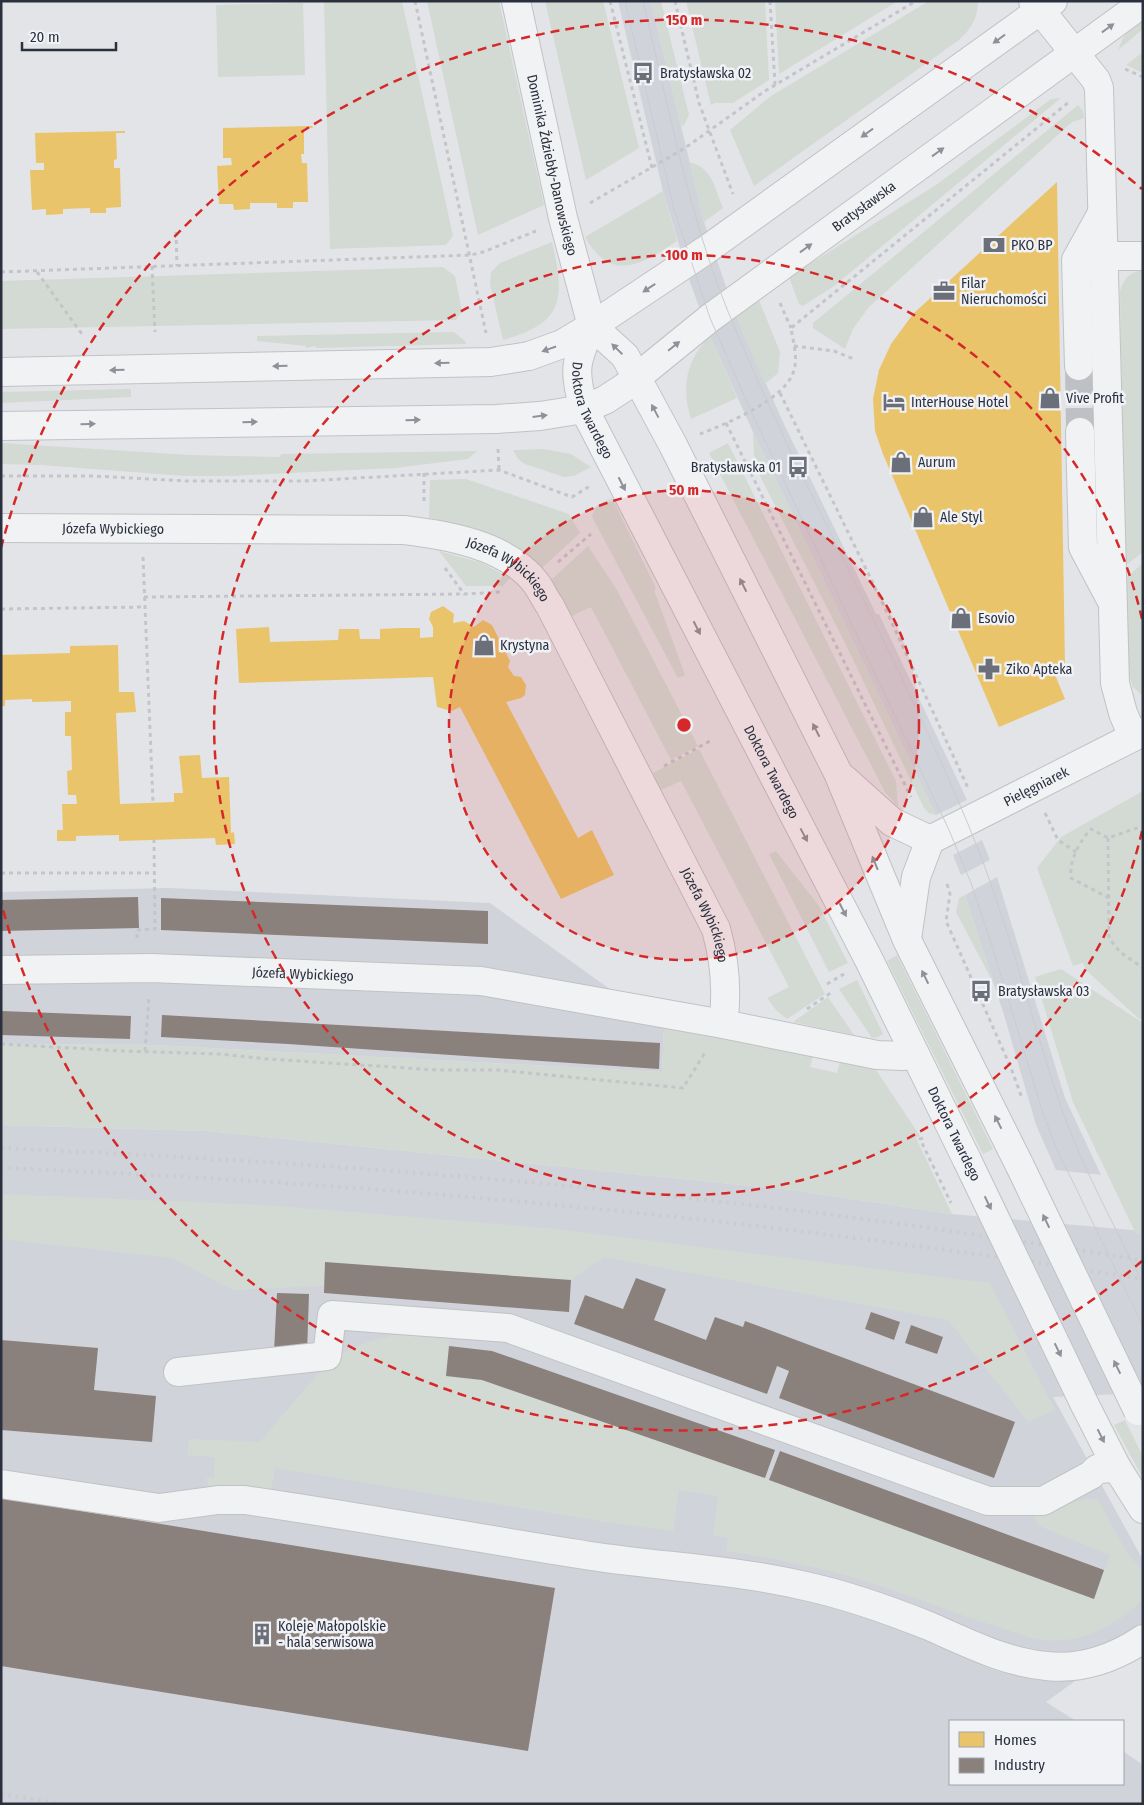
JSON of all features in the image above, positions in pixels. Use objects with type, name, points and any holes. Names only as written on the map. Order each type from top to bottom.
[{"type":"street","name":"Dominika Ździebły-Danowskiego","points":[[516,1],[563,218],[592,326]]},
{"type":"street","name":"Bratysławska","points":[[584,409],[605,400],[710,318],[1143,3]]},
{"type":"street","points":[[1,372],[491,362],[529,356],[562,344],[706,250],[1042,4],[1074,54],[1096,80],[1099,88],[1115,683],[1120,706],[1138,734]]},
{"type":"street","points":[[1078,366],[1076,260],[1102,212]]},
{"type":"street","points":[[1104,256],[1143,256]]},
{"type":"street","points":[[592,326],[625,356],[838,774],[907,940],[1020,1166],[1140,1416]]},
{"type":"street","name":"Doktora Twardego","points":[[592,326],[578,356],[576,383],[584,409],[869,960],[1117,1468],[1143,1509]]},
{"type":"street","points":[[1,426],[496,419],[540,416],[584,409]]},
{"type":"street","points":[[1080,432],[1082,547],[1113,603]]},
{"type":"street","name":"Józefa Wybickiego","points":[[1,528],[404,530],[454,539],[501,555],[535,582],[545,598],[716,929],[726,972],[727,989],[723,1024]]},
{"type":"street","name":"Pielęgniarek","points":[[930,840],[1138,734]]},
{"type":"street","points":[[838,774],[892,822],[930,840],[916,877],[907,940]]},
{"type":"street","name":"Józefa Wybickiego","points":[[1,970],[151,968],[481,981],[890,1056],[915,1054]]},
{"type":"street","points":[[178,1372],[327,1356],[332,1315],[508,1328],[988,1501],[1043,1501],[1091,1475],[1097,1469],[1117,1468]]},
{"type":"street","points":[[1,1484],[159,1508],[218,1500],[245,1500],[598,1557],[761,1576],[849,1598],[927,1626],[992,1654],[1022,1663],[1050,1667],[1075,1666],[1105,1660],[1143,1639]]},
{"type":"path","points":[[415,1],[471,255],[486,334]]},
{"type":"path","points":[[610,1],[652,168]]},
{"type":"path","points":[[675,1],[708,132],[735,200]]},
{"type":"path","points":[[770,1],[775,85]]},
{"type":"path","points":[[585,206],[652,168],[775,85],[916,1]]},
{"type":"path","points":[[1123,68],[1143,77]]},
{"type":"path","points":[[791,328],[1070,102]]},
{"type":"path","points":[[1,272],[471,255],[541,229]]},
{"type":"path","points":[[176,232],[178,266]]},
{"type":"path","points":[[152,266],[155,332]]},
{"type":"path","points":[[37,271],[82,334]]},
{"type":"path","points":[[776,296],[791,328],[795,370],[791,380],[780,392],[726,423],[903,779]]},
{"type":"path","points":[[794,346],[834,351],[854,359]]},
{"type":"path","points":[[780,392],[886,610],[971,794]]},
{"type":"path","points":[[498,448],[499,470]]},
{"type":"path","points":[[1,476],[94,476],[186,481],[304,481],[499,470],[572,496],[594,484]]},
{"type":"path","points":[[143,529],[144,607],[153,803]]},
{"type":"path","points":[[144,597],[464,594]]},
{"type":"path","points":[[1,609],[144,607]]},
{"type":"path","points":[[639,779],[710,741]]},
{"type":"path","points":[[1044,810],[1058,840],[1076,852]]},
{"type":"path","points":[[1109,898],[1072,878],[1070,868],[1082,839],[1091,829],[1108,838],[1143,826]]},
{"type":"path","points":[[1108,838],[1110,938],[1120,952],[1143,968]]},
{"type":"path","points":[[138,930],[155,929],[154,840]]},
{"type":"path","points":[[1,873],[154,873]]},
{"type":"path","points":[[946,921],[987,1013]]},
{"type":"path","points":[[145,1051],[151,968]]},
{"type":"path","points":[[827,984],[847,972]]},
{"type":"path","points":[[1,1044],[220,1054],[437,1070],[497,1070],[683,1088],[723,1024]]},
{"type":"path","points":[[920,1139],[951,1203]]},
{"type":"shaded area","points":[[324,1],[402,1],[453,236],[446,245],[330,249]]},
{"type":"shaded area","points":[[427,1],[499,1],[544,205],[478,235]]},
{"type":"shaded area","points":[[545,1],[603,1],[639,148],[586,180]]},
{"type":"shaded area","points":[[618,1],[651,1],[704,222],[736,316],[783,422],[876,614],[879,614],[967,800],[936,815],[753,432],[710,336],[691,285],[663,191]]},
{"type":"shaded area","points":[[651,1],[661,1],[689,115],[684,125],[681,126]]},
{"type":"shaded area","points":[[686,1],[765,1],[769,80],[733,103],[715,103],[711,105]]},
{"type":"shaded area","points":[[775,1],[898,1],[779,74]]},
{"type":"shaded area","points":[[929,1],[978,1],[978,7],[970,27],[959,40],[754,186],[730,130],[771,96]]},
{"type":"shaded area","points":[[303,3],[305,75],[218,77],[216,5]]},
{"type":"shaded area","points":[[1143,19],[1143,29],[1118,50],[1124,36]]},
{"type":"shaded area","points":[[1143,52],[1143,73],[1126,65]]},
{"type":"shaded area","points":[[1061,98],[834,286],[803,306],[799,304],[789,277],[936,185],[1051,99]]},
{"type":"shaded area","points":[[1078,105],[1083,111],[1084,118],[1072,122],[869,307],[853,329],[845,349],[813,328],[813,323]]},
{"type":"shaded area","points":[[689,162],[703,169],[712,179],[723,208],[704,222]]},
{"type":"shaded area","points":[[663,191],[677,241],[652,257],[628,265],[617,265],[606,261],[595,252],[585,237]]},
{"type":"shaded area","points":[[552,242],[559,279],[559,293],[556,306],[539,325],[503,340],[490,284],[491,272],[500,263]]},
{"type":"shaded area","points":[[443,267],[455,276],[462,311],[456,320],[1,329],[1,281]]},
{"type":"shaded area","points":[[1143,270],[1143,552],[1125,566],[1120,291],[1128,276]]},
{"type":"shaded area","points":[[759,300],[780,352],[778,373],[765,384],[736,316]]},
{"type":"shaded area","points":[[454,332],[466,344],[317,348],[315,346],[306,348],[306,346],[257,341],[257,336]]},
{"type":"shaded area","points":[[710,336],[737,398],[691,419],[686,396],[688,374],[696,355]]},
{"type":"shaded area","points":[[131,389],[131,397],[1,403],[1,392]]},
{"type":"shaded area","points":[[753,432],[936,815],[929,813],[924,808],[845,643],[761,478],[754,454]]},
{"type":"shaded area","points":[[1,443],[190,455],[280,457],[281,454],[477,451],[468,459],[395,468],[229,476],[185,476],[41,465],[1,464]]},
{"type":"shaded area","points":[[728,443],[896,781],[898,807],[885,792],[709,453]]},
{"type":"shaded area","points":[[543,449],[571,454],[591,467],[574,476],[564,477],[525,464],[518,459],[513,450]]},
{"type":"shaded area","points":[[466,479],[569,514],[580,533],[542,568],[518,548],[504,541],[459,525],[429,518],[430,480]]},
{"type":"shaded area","points":[[612,498],[656,588],[654,590],[685,675],[678,678],[592,517],[596,506]]},
{"type":"shaded area","points":[[588,546],[617,590],[698,746],[671,760],[591,607],[572,616],[551,580]]},
{"type":"shaded area","points":[[439,551],[482,563],[510,578],[503,586],[466,586]]},
{"type":"shaded area","points":[[1143,563],[1143,696],[1133,687],[1127,669],[1126,578]]},
{"type":"shaded area","points":[[699,749],[825,994],[787,1019],[776,1010],[767,998],[789,987],[681,781],[661,790],[653,773]]},
{"type":"shaded area","points":[[1143,791],[1143,1019],[1139,1019],[1086,970],[1083,963],[1073,966],[1037,868],[1061,837]]},
{"type":"shaded area","points":[[982,840],[990,860],[961,875],[953,855]]},
{"type":"shaded area","points":[[776,851],[819,906],[848,963],[829,972],[769,854]]},
{"type":"shaded area","points":[[997,877],[1065,1098],[1101,1175],[1056,1170],[1036,1125],[1004,1015],[965,895]]},
{"type":"shaded area","points":[[169,888],[490,903],[664,1028],[662,1072],[153,1045],[1,1044],[1,892]]},
{"type":"shaded area","points":[[965,895],[995,986],[956,912],[959,898]]},
{"type":"shaded area","points":[[897,955],[993,1149],[983,1154],[887,961]]},
{"type":"shaded area","points":[[1061,969],[1143,1023],[1143,1235],[1136,1234],[1073,1102],[1035,977]]},
{"type":"shaded area","points":[[857,980],[883,1034],[878,1037],[872,1038],[839,989]]},
{"type":"shaded area","points":[[828,997],[854,1035],[793,1022]]},
{"type":"shaded area","points":[[664,1028],[813,1056],[810,1067],[837,1073],[840,1062],[876,1070],[920,1136],[916,1138],[952,1214],[792,1190],[207,1131],[1,1125],[1,1044],[153,1045],[662,1072]]},
{"type":"shaded area","points":[[1,1125],[207,1131],[792,1190],[952,1214],[1143,1231],[1143,1393],[1053,1397],[1143,1560],[1143,1632],[1046,1702],[1074,1720],[949,1720],[949,1785],[1124,1785],[1124,1752],[1143,1765],[1143,1804],[1,1804]]},
{"type":"shaded area","points":[[1,1194],[263,1205],[546,1228],[990,1283],[1055,1410],[1028,1422],[948,1320],[604,1257],[571,1280],[325,1262],[324,1286],[233,1290],[172,1258],[1,1239]]},
{"type":"shaded area","points":[[413,1331],[450,1332],[446,1376],[482,1380],[765,1478],[1094,1599],[1110,1555],[1044,1528],[1037,1523],[1031,1508],[1097,1498],[1125,1549],[1143,1572],[1143,1600],[1110,1625],[1085,1636],[1058,1640],[1039,1639],[1024,1636],[842,1574],[797,1563],[726,1551],[728,1538],[713,1536],[718,1496],[679,1490],[673,1531],[600,1521],[275,1468],[271,1491],[233,1486],[209,1487],[206,1478],[214,1478],[215,1457],[187,1455],[189,1439],[260,1442],[311,1382],[337,1357],[368,1342]]},
{"type":"shaded area","points":[[1125,1420],[1143,1457],[1143,1478],[1114,1425]]},
{"type":"building: Homes","points":[[312,126],[313,128],[304,128],[304,154],[301,154],[302,163],[307,163],[308,202],[293,202],[293,208],[277,208],[277,203],[250,203],[250,209],[234,210],[233,204],[219,204],[217,166],[232,165],[231,158],[223,158],[223,128]]},
{"type":"building: Homes","points":[[125,131],[125,133],[116,133],[117,159],[114,160],[114,168],[120,168],[121,207],[106,208],[106,213],[90,213],[90,208],[63,209],[63,214],[46,215],[46,209],[32,210],[30,170],[44,170],[44,163],[36,163],[35,133]]},
{"type":"building: Homes","points":[[1057,182],[1065,666],[1051,665],[1065,699],[999,727],[883,454],[875,431],[873,399],[879,370],[891,344],[913,314]]},
{"type":"building: Homes","points":[[443,606],[454,614],[453,623],[464,621],[474,627],[483,620],[492,625],[510,661],[508,667],[514,676],[521,677],[526,685],[525,695],[506,702],[578,838],[592,830],[614,875],[561,899],[460,707],[452,711],[437,707],[433,677],[239,683],[236,629],[269,627],[270,642],[338,640],[339,629],[359,629],[360,639],[380,639],[380,629],[400,628],[420,628],[420,638],[433,637],[433,627],[429,619],[431,612]]},
{"type":"building: Homes","points":[[118,645],[119,692],[134,692],[136,712],[116,713],[120,804],[174,802],[174,793],[183,793],[179,756],[200,755],[202,778],[229,777],[231,833],[234,832],[235,844],[216,845],[215,838],[119,841],[119,835],[76,836],[76,841],[57,841],[57,830],[63,830],[62,804],[77,804],[76,795],[68,795],[67,771],[72,770],[71,736],[65,736],[65,712],[71,712],[71,701],[32,702],[32,699],[5,700],[5,706],[1,706],[1,655],[70,653],[70,646]]},
{"type":"building: Industry","points":[[138,897],[139,928],[1,931],[1,900]]},
{"type":"building: Industry","points":[[161,898],[488,911],[488,944],[161,930]]},
{"type":"building: Industry","points":[[1,1011],[131,1016],[130,1039],[1,1035]]},
{"type":"building: Industry","points":[[162,1015],[660,1043],[659,1069],[161,1037]]},
{"type":"building: Industry","points":[[325,1262],[571,1280],[569,1312],[324,1293]]},
{"type":"building: Industry","points":[[636,1278],[666,1289],[654,1320],[706,1340],[715,1317],[743,1327],[745,1321],[1015,1422],[994,1478],[779,1398],[789,1371],[777,1366],[767,1394],[574,1324],[585,1295],[623,1309]]},
{"type":"building: Industry","points":[[277,1293],[309,1294],[307,1353],[274,1352]]},
{"type":"building: Industry","points":[[871,1312],[900,1322],[894,1340],[865,1329]]},
{"type":"building: Industry","points":[[911,1325],[943,1337],[937,1354],[905,1343]]},
{"type":"building: Industry","points":[[1,1340],[98,1348],[94,1390],[156,1396],[152,1442],[1,1430]]},
{"type":"building: Industry","points":[[449,1346],[492,1351],[775,1450],[765,1478],[482,1380],[446,1376]]},
{"type":"building: Industry","points":[[780,1451],[1104,1570],[1094,1599],[769,1480]]},
{"type":"building: Industry","name":"Koleje Małopolskie - hala serwisowa","points":[[1,1498],[555,1588],[528,1751],[1,1666]]},
{"type":"tunnel","points":[[1079,366],[1080,432]]},
{"type":"tram line","points":[[625,1],[674,209],[710,318],[750,409],[949,830],[971,883],[1042,1110],[1055,1145],[1143,1326]]},
{"type":"tram line","points":[[643,1],[690,196],[713,272],[727,309],[785,439],[910,694],[968,824],[994,892],[1067,1124],[1087,1171],[1143,1284]]},
{"type":"railway","points":[[1,1148],[184,1157],[550,1184],[886,1222],[1143,1260]]},
{"type":"railway","points":[[1,1168],[288,1183],[574,1207],[717,1221],[859,1238],[1143,1279]]},
{"type":"railway","points":[[1,1794],[63,1804]]},
{"type":"place","name":"Bratysławska 02","points":[[643,73]]},
{"type":"place","name":"PKO BP","points":[[994,245]]},
{"type":"place","name":"Filar Nieruchomości","points":[[944,291]]},
{"type":"place","name":"Vive Profit","points":[[1050,398]]},
{"type":"place","name":"InterHouse Hotel","points":[[894,402]]},
{"type":"place","name":"Aurum","points":[[901,462]]},
{"type":"place","name":"Bratysławska 01","points":[[798,467]]},
{"type":"place","name":"Ale Styl","points":[[923,517]]},
{"type":"place","name":"Esovio","points":[[961,618]]},
{"type":"place","name":"Krystyna","points":[[484,645]]},
{"type":"place","name":"Ziko Apteka","points":[[989,669]]},
{"type":"place","name":"Bratysławska 03","points":[[981,991]]},
{"type":"place","name":"Koleje Małopolskie - hala serwisowa","points":[[262,1634]]}]
